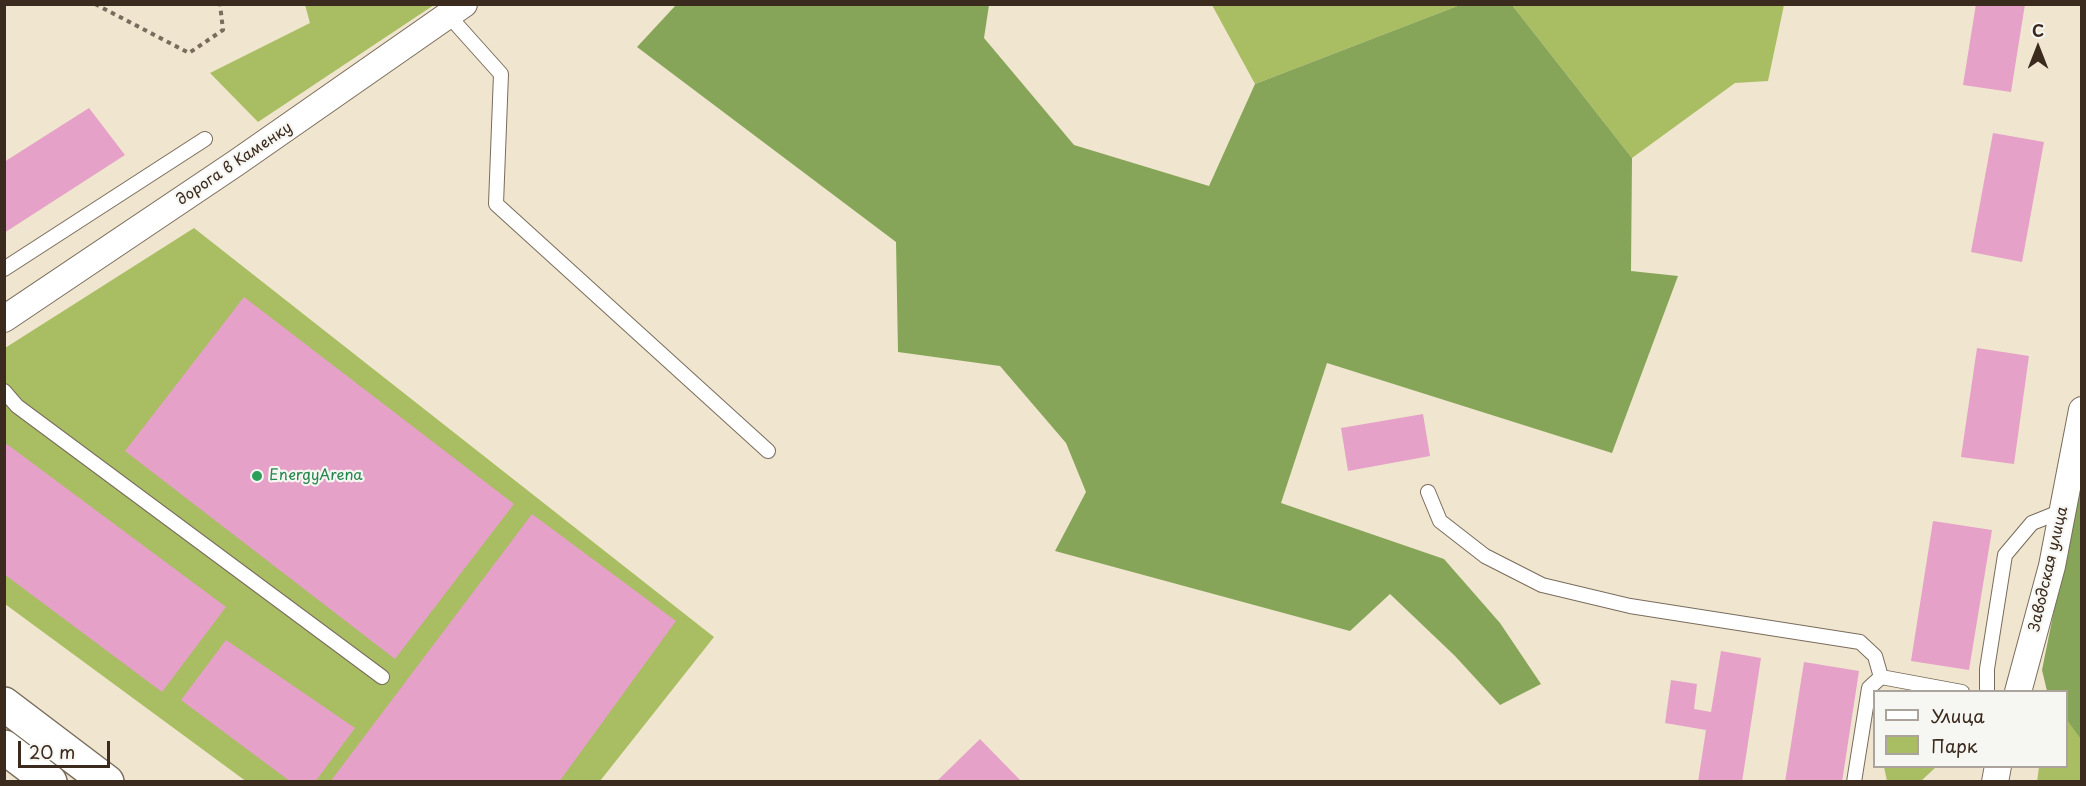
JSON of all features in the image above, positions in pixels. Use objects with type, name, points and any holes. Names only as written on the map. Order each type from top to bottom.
[{"type":"main road","points":[[4,704],[107,782]]},
{"type":"main road","points":[[4,747],[50,782]]},
{"type":"street","name":"дорога в Каменку","points":[[4,319],[456,10]]},
{"type":"street","name":"Заводская улица","points":[[2019,690],[2052,566],[2082,410]]},
{"type":"lane","points":[[456,10],[501,74],[496,204],[768,451]]},
{"type":"lane","points":[[4,269],[205,139]]},
{"type":"lane","points":[[4,391],[17,406],[382,677]]},
{"type":"lane","points":[[1428,492],[1440,521],[1485,556],[1542,585],[1630,606],[1860,642],[1875,656],[1881,677]]},
{"type":"lane","points":[[1987,690],[1987,669],[2005,555],[2032,523],[2062,511]]},
{"type":"lane","points":[[1881,677],[1951,690]]},
{"type":"lane","points":[[1854,782],[1869,688],[1881,677]]},
{"type":"path","points":[[94,4],[189,53],[223,30],[220,4]]},
{"type":"green space","points":[[305,4],[434,5],[258,122],[210,73],[310,23]]},
{"type":"green space","points":[[676,5],[989,5],[984,38],[1074,145],[1209,186],[1255,84],[1460,5],[1512,5],[1632,158],[1631,271],[1678,276],[1612,453],[1327,363],[1281,503],[1444,559],[1500,623],[1541,684],[1500,705],[1455,656],[1390,594],[1350,631],[1055,551],[1086,492],[1066,443],[1000,366],[898,352],[896,242],[637,47]]},
{"type":"green space","points":[[1212,5],[1460,5],[1255,84]]},
{"type":"green space","points":[[1512,5],[1784,5],[1768,81],[1735,83],[1632,158]]},
{"type":"green space","name":"EnergyArena","points":[[194,228],[714,637],[600,781],[247,782],[5,604],[5,348]]},
{"type":"green space","points":[[2081,477],[2081,739],[2068,721],[2068,690],[2047,690],[2042,670]]},
{"type":"green space","points":[[2081,559],[2081,781],[2037,782],[2039,768],[2068,768],[2066,690]]},
{"type":"green space","points":[[1884,768],[1935,768],[1920,782],[1887,781]]},
{"type":"building","points":[[1976,4],[2025,4],[2011,92],[1963,85]]},
{"type":"building","points":[[89,108],[125,155],[4,233],[4,162]]},
{"type":"building","points":[[1993,133],[2044,142],[2022,262],[1971,252]]},
{"type":"building","points":[[244,297],[514,504],[395,659],[125,451]]},
{"type":"building","points":[[1977,348],[2029,356],[2014,464],[1961,457]]},
{"type":"building","points":[[1423,414],[1430,456],[1348,471],[1341,428]]},
{"type":"building","points":[[4,442],[226,607],[162,692],[4,574]]},
{"type":"building","points":[[532,514],[676,621],[559,782],[330,782]]},
{"type":"building","points":[[1933,521],[1992,530],[1969,670],[1911,661]]},
{"type":"building","points":[[226,640],[355,728],[315,782],[291,782],[181,700]]},
{"type":"building","points":[[1721,651],[1761,658],[1742,782],[1698,782],[1706,730],[1665,723],[1671,680],[1697,684],[1694,709],[1711,712]]},
{"type":"building","points":[[1804,662],[1859,671],[1842,782],[1785,782]]},
{"type":"building","points":[[980,739],[1022,782],[936,782]]},
{"type":"place","name":"EnergyArena","points":[[257,476]]}]
